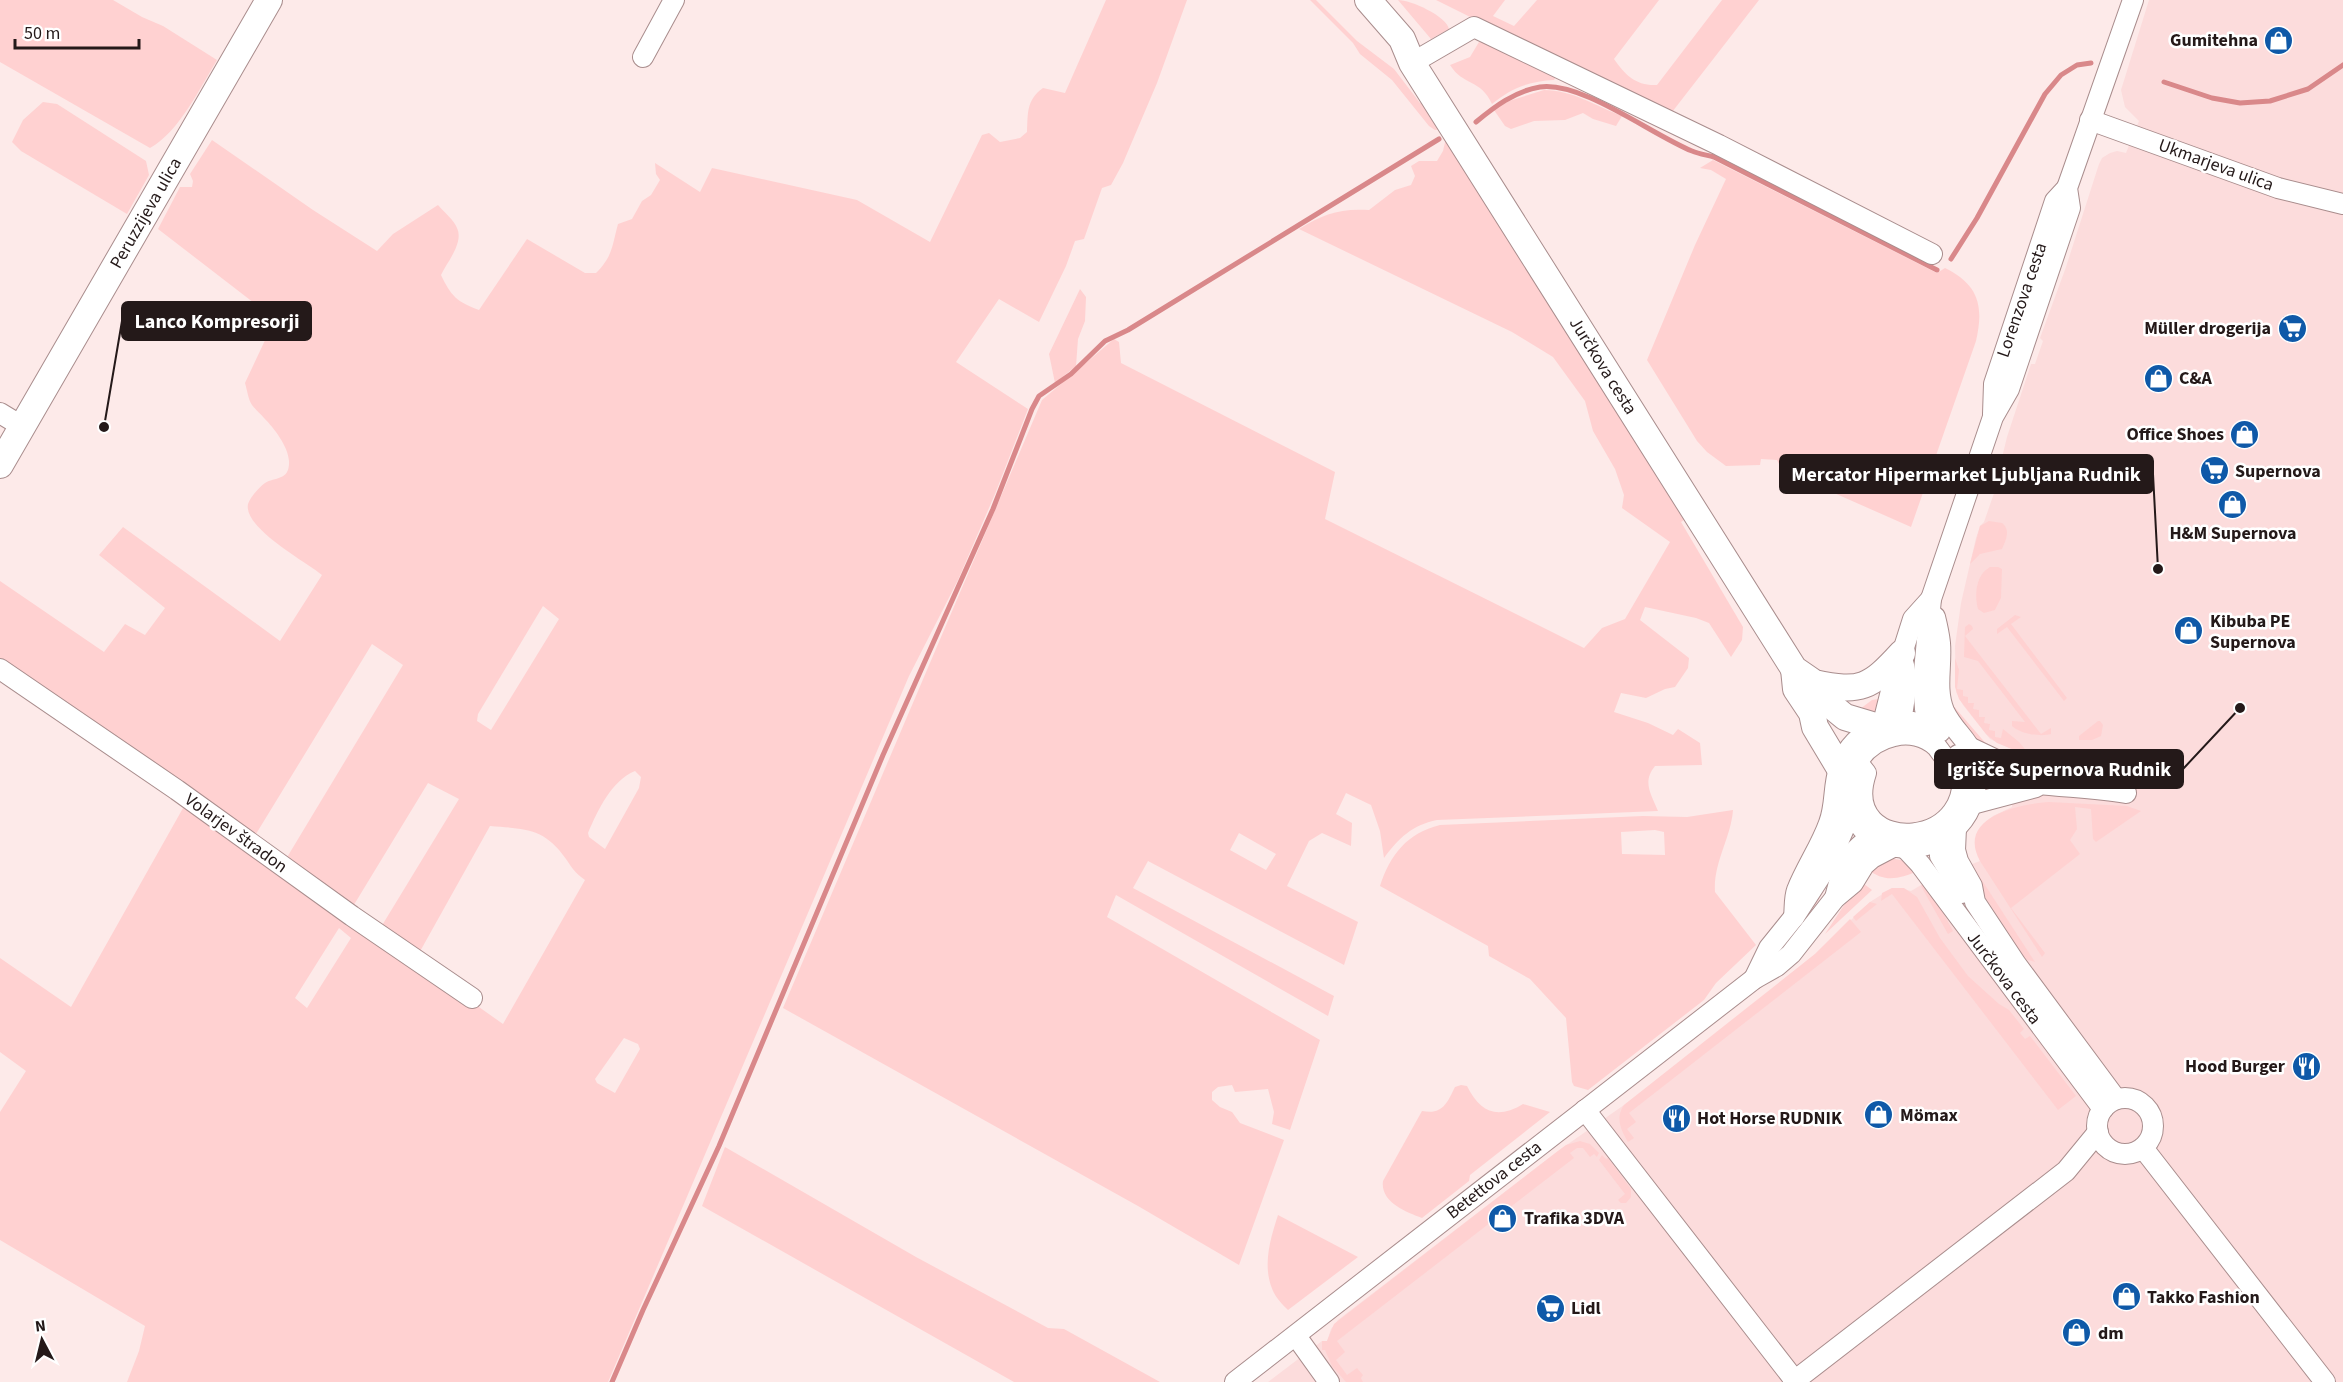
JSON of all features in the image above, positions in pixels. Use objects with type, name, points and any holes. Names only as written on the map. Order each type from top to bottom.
[{"type":"main road","name":"Peruzzijeva ulica","points":[[0,465],[269,0]]},
{"type":"main road","name":"Jurčkova cesta","points":[[1353,0],[1393,46],[1412,63]]},
{"type":"main road","name":"Jurčkova cesta","points":[[1368,0],[1402,39],[1412,63],[1804,676],[1845,717],[1889,727]]},
{"type":"main road","points":[[1804,676],[1842,689],[1857,687],[1876,679],[1902,653]]},
{"type":"main road","name":"Jurčkova cesta","points":[[1804,676],[1797,689],[1812,713],[1823,719],[1848,760]]},
{"type":"street","points":[[643,57],[674,0]]},
{"type":"street","name":"Lorenzova cesta","points":[[1933,728],[1925,708],[1923,681],[1931,599],[1993,417],[2009,389],[2070,208],[2067,188],[2133,0]]},
{"type":"street","points":[[1412,63],[1474,27],[1719,145],[1932,254]]},
{"type":"street","name":"Ukmarjeva ulica","points":[[2090,120],[2278,188],[2343,204]]},
{"type":"street","points":[[0,413],[22,427]]},
{"type":"street","points":[[1931,599],[1940,644],[1939,682],[1944,710],[1969,760],[1972,804]]},
{"type":"street","name":"Lorenzova cesta","points":[[1889,727],[1902,653],[1913,619],[1931,599]]},
{"type":"street","name":"Volarjev štradon","points":[[0,669],[177,790],[352,916],[472,998]]},
{"type":"street","points":[[1794,917],[1796,891],[1817,852],[1832,815],[1848,760],[1860,738],[1889,727],[1918,722],[1933,728],[1969,760]]},
{"type":"street","points":[[1889,727],[1926,739],[1934,744],[1945,757],[2016,768],[2043,784]]},
{"type":"street","points":[[1848,760],[1852,810],[1861,825],[1889,840],[1926,831],[1945,831],[1972,804],[2043,784],[2099,788],[2126,793]]},
{"type":"street","points":[[1848,760],[1866,773],[1863,796],[1868,812],[1889,840]]},
{"type":"street","points":[[1945,831],[1960,794],[1969,760]]},
{"type":"street","name":"Betettova cesta","points":[[1754,979],[1768,948],[1794,917],[1829,863],[1852,810]]},
{"type":"street","name":"Betettova cesta","points":[[1236,1382],[1754,979],[1777,966],[1791,954],[1834,898],[1853,883],[1864,865],[1889,840],[1916,848],[1945,831]]},
{"type":"street","name":"Jurčkova cesta","points":[[1945,831],[1940,856],[1960,892],[1975,902],[2109,1104]]},
{"type":"street","name":"Jurčkova cesta","points":[[1889,840],[1920,864],[2109,1104]]},
{"type":"street","points":[[2123,1098],[2139,1101],[2150,1112],[2153,1128],[2143,1148],[2127,1154],[2112,1150],[2101,1139],[2098,1132],[2099,1116],[2109,1104],[2123,1098]]},
{"type":"street","points":[[1585,1110],[1795,1382],[2066,1171],[2098,1132]]},
{"type":"street","points":[[2143,1148],[2325,1382]]},
{"type":"street","points":[[2066,1171],[2112,1150]]},
{"type":"street","points":[[1296,1336],[1329,1382]]},
{"type":"shaded area","points":[[0,0],[113,0],[163,26],[217,60],[179,121],[161,141],[150,148],[0,62]]},
{"type":"shaded area","points":[[1106,0],[1187,0],[1157,83],[1123,163],[1111,185],[1102,188],[1084,239],[1075,241],[1066,266],[1039,322],[999,299],[956,362],[1028,409],[958,580],[909,676],[608,1382],[127,1382],[139,1351],[145,1326],[0,1240],[0,1112],[26,1071],[0,1052],[0,958],[71,1007],[187,801],[503,1024],[585,880],[578,875],[558,849],[541,835],[523,829],[490,826],[418,955],[378,932],[459,799],[428,783],[352,908],[283,864],[403,665],[372,644],[253,839],[0,662],[0,581],[104,652],[125,624],[145,635],[165,608],[99,555],[123,527],[280,641],[322,575],[265,534],[249,513],[248,504],[258,490],[265,483],[284,475],[289,467],[288,455],[283,443],[252,405],[245,383],[275,319],[158,229],[180,187],[192,187],[193,181],[190,174],[212,140],[377,251],[393,234],[438,205],[454,222],[459,234],[457,246],[441,275],[456,297],[479,310],[527,239],[585,273],[596,273],[609,256],[618,224],[632,219],[642,201],[651,195],[660,180],[656,174],[655,163],[700,192],[712,168],[857,200],[930,242],[982,135],[989,133],[1000,142],[1020,138],[1027,132],[1029,108],[1037,93],[1043,88],[1065,93]],"holes":[[[543,606],[559,619],[491,730],[477,721],[478,714]],[[635,771],[641,777],[639,788],[605,849],[589,837],[588,833],[606,797],[626,776]],[[339,928],[351,938],[307,1008],[295,998]],[[624,1038],[638,1044],[640,1049],[615,1093],[597,1083],[595,1079]]]},
{"type":"shaded area","points":[[1310,0],[1316,0],[1357,41],[1394,69],[1420,103],[1423,102],[1441,129],[1435,130],[1429,126],[1392,80],[1360,54],[1353,43]]},
{"type":"shaded area","points":[[1398,0],[1435,14],[1449,29],[1431,39]]},
{"type":"shaded area","points":[[1436,0],[1505,0],[1493,16],[1514,26],[1537,0],[1659,0],[1614,59],[1632,78],[1643,84],[1657,85],[1722,0],[1759,0],[1669,116]]},
{"type":"shaded area","points":[[2149,0],[2343,0],[2343,1382],[1268,1382],[1322,1341],[1327,1341],[1331,1329],[1338,1320],[1558,1151],[1624,1105],[1730,1023],[1815,954],[1870,902],[1892,888],[1911,891],[1926,882],[1980,861],[1975,847],[1978,831],[1993,816],[2012,807],[2018,752],[1990,739],[1963,705],[1956,692],[1955,646],[1961,603],[1976,538],[1999,479],[2007,437],[2031,364],[2035,364],[2043,341],[2040,338],[2066,267],[2099,164],[2102,158],[2110,153],[2117,151],[2126,153],[2139,121],[2125,107],[2121,90]]},
{"type":"shaded area","points":[[1479,42],[1494,44],[1557,75],[1554,80],[1529,84],[1514,90],[1492,104],[1483,90],[1460,76],[1450,65],[1470,57]]},
{"type":"shaded area","points":[[1544,90],[1574,96],[1622,116],[1616,126],[1593,119],[1583,113],[1565,120],[1534,121],[1511,129],[1505,126],[1494,110],[1509,101]]},
{"type":"shaded area","points":[[43,102],[57,104],[146,161],[149,175],[127,214],[21,151],[12,142],[23,120]]},
{"type":"shaded area","points":[[1446,138],[1684,520],[1681,522],[1743,627],[1742,640],[1731,657],[1709,623],[1645,607],[1640,620],[1689,658],[1688,668],[1675,687],[1646,698],[1621,693],[1614,712],[1648,723],[1673,735],[1678,729],[1700,743],[1702,765],[1655,766],[1648,783],[1658,811],[1437,820],[1420,825],[1407,833],[1384,858],[1380,831],[1371,805],[1346,793],[1336,814],[1352,823],[1351,846],[1322,833],[1309,841],[1287,886],[1358,922],[1344,965],[1148,861],[1133,888],[1334,996],[1328,1016],[1116,895],[1107,917],[1320,1040],[1290,1130],[1272,1124],[1274,1112],[1268,1089],[1235,1092],[1232,1085],[1218,1087],[1212,1092],[1212,1100],[1220,1107],[1232,1112],[1240,1123],[1284,1140],[1239,1265],[1138,1206],[783,1008],[1042,400],[1114,339],[1119,342],[1121,363],[1335,472],[1325,519],[1584,648],[1602,628],[1625,619],[1670,542],[1622,508],[1624,495],[1615,469],[1593,431],[1585,401],[1553,357],[1512,332],[1299,229],[1332,213],[1369,210],[1395,190],[1411,185],[1415,176],[1411,166],[1419,161],[1437,161],[1443,151]],"holes":[[[1239,833],[1276,854],[1266,870],[1230,850]]]},
{"type":"shaded area","points":[[1713,160],[1937,273],[1945,268],[1972,289],[1979,307],[1976,341],[1911,527],[1782,470],[1777,460],[1761,459],[1760,465],[1726,466],[1707,452],[1697,441],[1647,360],[1695,245],[1726,179],[1711,170],[1700,168]]},
{"type":"shaded area","points":[[1080,289],[1086,297],[1085,321],[1078,339],[1076,366],[1055,383],[1049,354]]},
{"type":"shaded area","points":[[1989,521],[2002,523],[2005,526],[2007,535],[2004,546],[2002,549],[1980,554],[1970,564],[1980,526]]},
{"type":"shaded area","points":[[1990,567],[2002,569],[2001,598],[1995,610],[1984,613],[1978,609],[1976,591],[1979,580],[1985,570]]},
{"type":"shaded area","points":[[2015,615],[2021,617],[2011,624],[2067,698],[2064,701],[2007,627],[1997,634],[1997,629]]},
{"type":"shaded area","points":[[1969,624],[1973,629],[1965,636],[2041,734],[2051,728],[2051,734],[2042,735],[2031,734],[2012,726],[2012,721],[2025,722],[1978,661],[1964,657],[1965,627]]},
{"type":"shaded area","points":[[1955,658],[1959,670],[1957,689],[1963,690],[1963,696],[1968,697],[1968,703],[1974,703],[1973,709],[1979,710],[1979,717],[1985,717],[1984,723],[1990,724],[1989,730],[1995,731],[1995,737],[2001,738],[2003,729],[2029,754],[2034,751],[2038,756],[2043,752],[2047,757],[2052,753],[2055,758],[2060,755],[2064,759],[2069,756],[2072,760],[2078,757],[2081,761],[2086,758],[2083,752],[2086,750],[2099,754],[2110,763],[2126,751],[2129,754],[2115,765],[2046,759],[2027,755],[1997,743],[1986,734],[1959,699],[1955,687]]},
{"type":"shaded area","points":[[1885,698],[1876,715],[1860,709],[1872,700]]},
{"type":"shaded area","points":[[1950,702],[1988,746],[1986,751],[1957,719]]},
{"type":"shaded area","points":[[2098,721],[2103,725],[2101,736],[2092,740],[2079,740],[2079,736]]},
{"type":"shaded area","points":[[2049,802],[2127,806],[2141,811],[2096,842],[2093,839],[2091,809],[2075,807],[2077,829],[2070,840],[2080,854],[2011,908],[2045,953],[2042,957],[1980,861],[1975,846],[1976,834],[1983,824],[1994,816],[2022,806]]},
{"type":"shaded area","points":[[1733,810],[1719,861],[1715,892],[1756,945],[1716,983],[1704,1000],[1588,1090],[1574,1086],[1572,1082],[1566,1018],[1530,979],[1489,956],[1488,946],[1380,886],[1389,865],[1401,847],[1418,834],[1440,825],[1643,816],[1687,817]],"holes":[[[1655,830],[1664,832],[1665,855],[1622,854],[1621,832]]]},
{"type":"shaded area","points":[[1891,858],[1905,861],[1918,871],[1904,876],[1886,878],[1867,869]]},
{"type":"shaded area","points":[[1837,862],[1825,889],[1809,914],[1772,961]]},
{"type":"shaded area","points":[[1972,865],[2035,962],[2025,959],[1966,867]]},
{"type":"shaded area","points":[[1860,881],[1872,890],[1825,934]]},
{"type":"shaded area","points":[[1926,882],[1953,931],[1948,934],[1921,886]]},
{"type":"shaded area","points":[[1892,888],[1904,888],[1917,897],[1940,938],[1968,976],[2009,1010],[2024,1029],[2020,1033],[2025,1039],[2030,1036],[2076,1096],[2058,1110],[1892,894],[1881,901],[1882,893]]},
{"type":"shaded area","points":[[1870,902],[1877,904],[1856,921],[1853,917]]},
{"type":"shaded area","points":[[1850,919],[1861,932],[1629,1113],[1636,1122],[1627,1129],[1634,1138],[1628,1142],[1619,1119],[1624,1105],[1815,954]]},
{"type":"shaded area","points":[[1467,1086],[1478,1102],[1490,1111],[1505,1112],[1523,1104],[1550,1112],[1470,1175],[1469,1181],[1422,1218],[1395,1205],[1386,1195],[1383,1181],[1422,1111],[1440,1109],[1447,1103],[1455,1087]]},
{"type":"shaded area","points":[[1580,1141],[1590,1144],[1599,1153],[1597,1157],[1594,1154],[1590,1157],[1583,1148],[1577,1148],[1570,1153],[1574,1158],[1337,1341],[1345,1352],[1336,1360],[1347,1375],[1357,1368],[1363,1375],[1361,1378],[1363,1382],[1346,1382],[1332,1366],[1325,1350],[1322,1350],[1322,1341],[1327,1341],[1334,1324],[1566,1145]]},
{"type":"shaded area","points":[[725,1147],[916,1257],[1048,1328],[1064,1329],[1160,1382],[1014,1382],[702,1206]]},
{"type":"shaded area","points":[[1602,1155],[1608,1158],[1631,1189],[1631,1197],[1626,1203],[1618,1200],[1625,1194],[1599,1160]]},
{"type":"shaded area","points":[[1278,1215],[1358,1257],[1288,1310],[1274,1294],[1268,1272],[1270,1243]]},
{"type":"waterway","points":[[1951,259],[1977,218],[2045,94],[2061,75],[2077,65],[2091,63]]},
{"type":"waterway","points":[[2164,82],[2212,98],[2240,103],[2270,101],[2308,89],[2343,65]]},
{"type":"waterway","points":[[1476,122],[1505,100],[1531,89],[1557,87],[1576,92],[1596,100],[1695,152],[1714,157],[1937,270]]},
{"type":"waterway","points":[[612,1382],[719,1146],[883,755],[993,509],[1039,396],[1071,374],[1105,341],[1128,330],[1439,139]]},
{"type":"place","name":"Gumitehna","points":[[2279,40]]},
{"type":"place","name":"Müller drogerija","points":[[2292,328]]},
{"type":"place","name":"C&A","points":[[2158,378]]},
{"type":"place","name":"Lanco Kompresorji","points":[[104,427]]},
{"type":"place","name":"Office Shoes","points":[[2245,434]]},
{"type":"place","name":"Supernova","points":[[2214,471]]},
{"type":"place","name":"H&M Supernova","points":[[2233,504]]},
{"type":"place","name":"Mercator Hipermarket Ljubljana Rudnik","points":[[2158,569]]},
{"type":"place","name":"Kibuba PE Supernova","points":[[2189,631]]},
{"type":"place","name":"Igrišče Supernova Rudnik","points":[[2240,708]]},
{"type":"place","name":"Hood Burger","points":[[2306,1066]]},
{"type":"place","name":"Mömax","points":[[1879,1115]]},
{"type":"place","name":"Hot Horse RUDNIK","points":[[1676,1118]]},
{"type":"place","name":"Trafika 3DVA","points":[[1503,1218]]},
{"type":"place","name":"Takko Fashion","points":[[2126,1297]]},
{"type":"place","name":"Lidl","points":[[1550,1308]]},
{"type":"place","name":"dm","points":[[2077,1333]]}]
